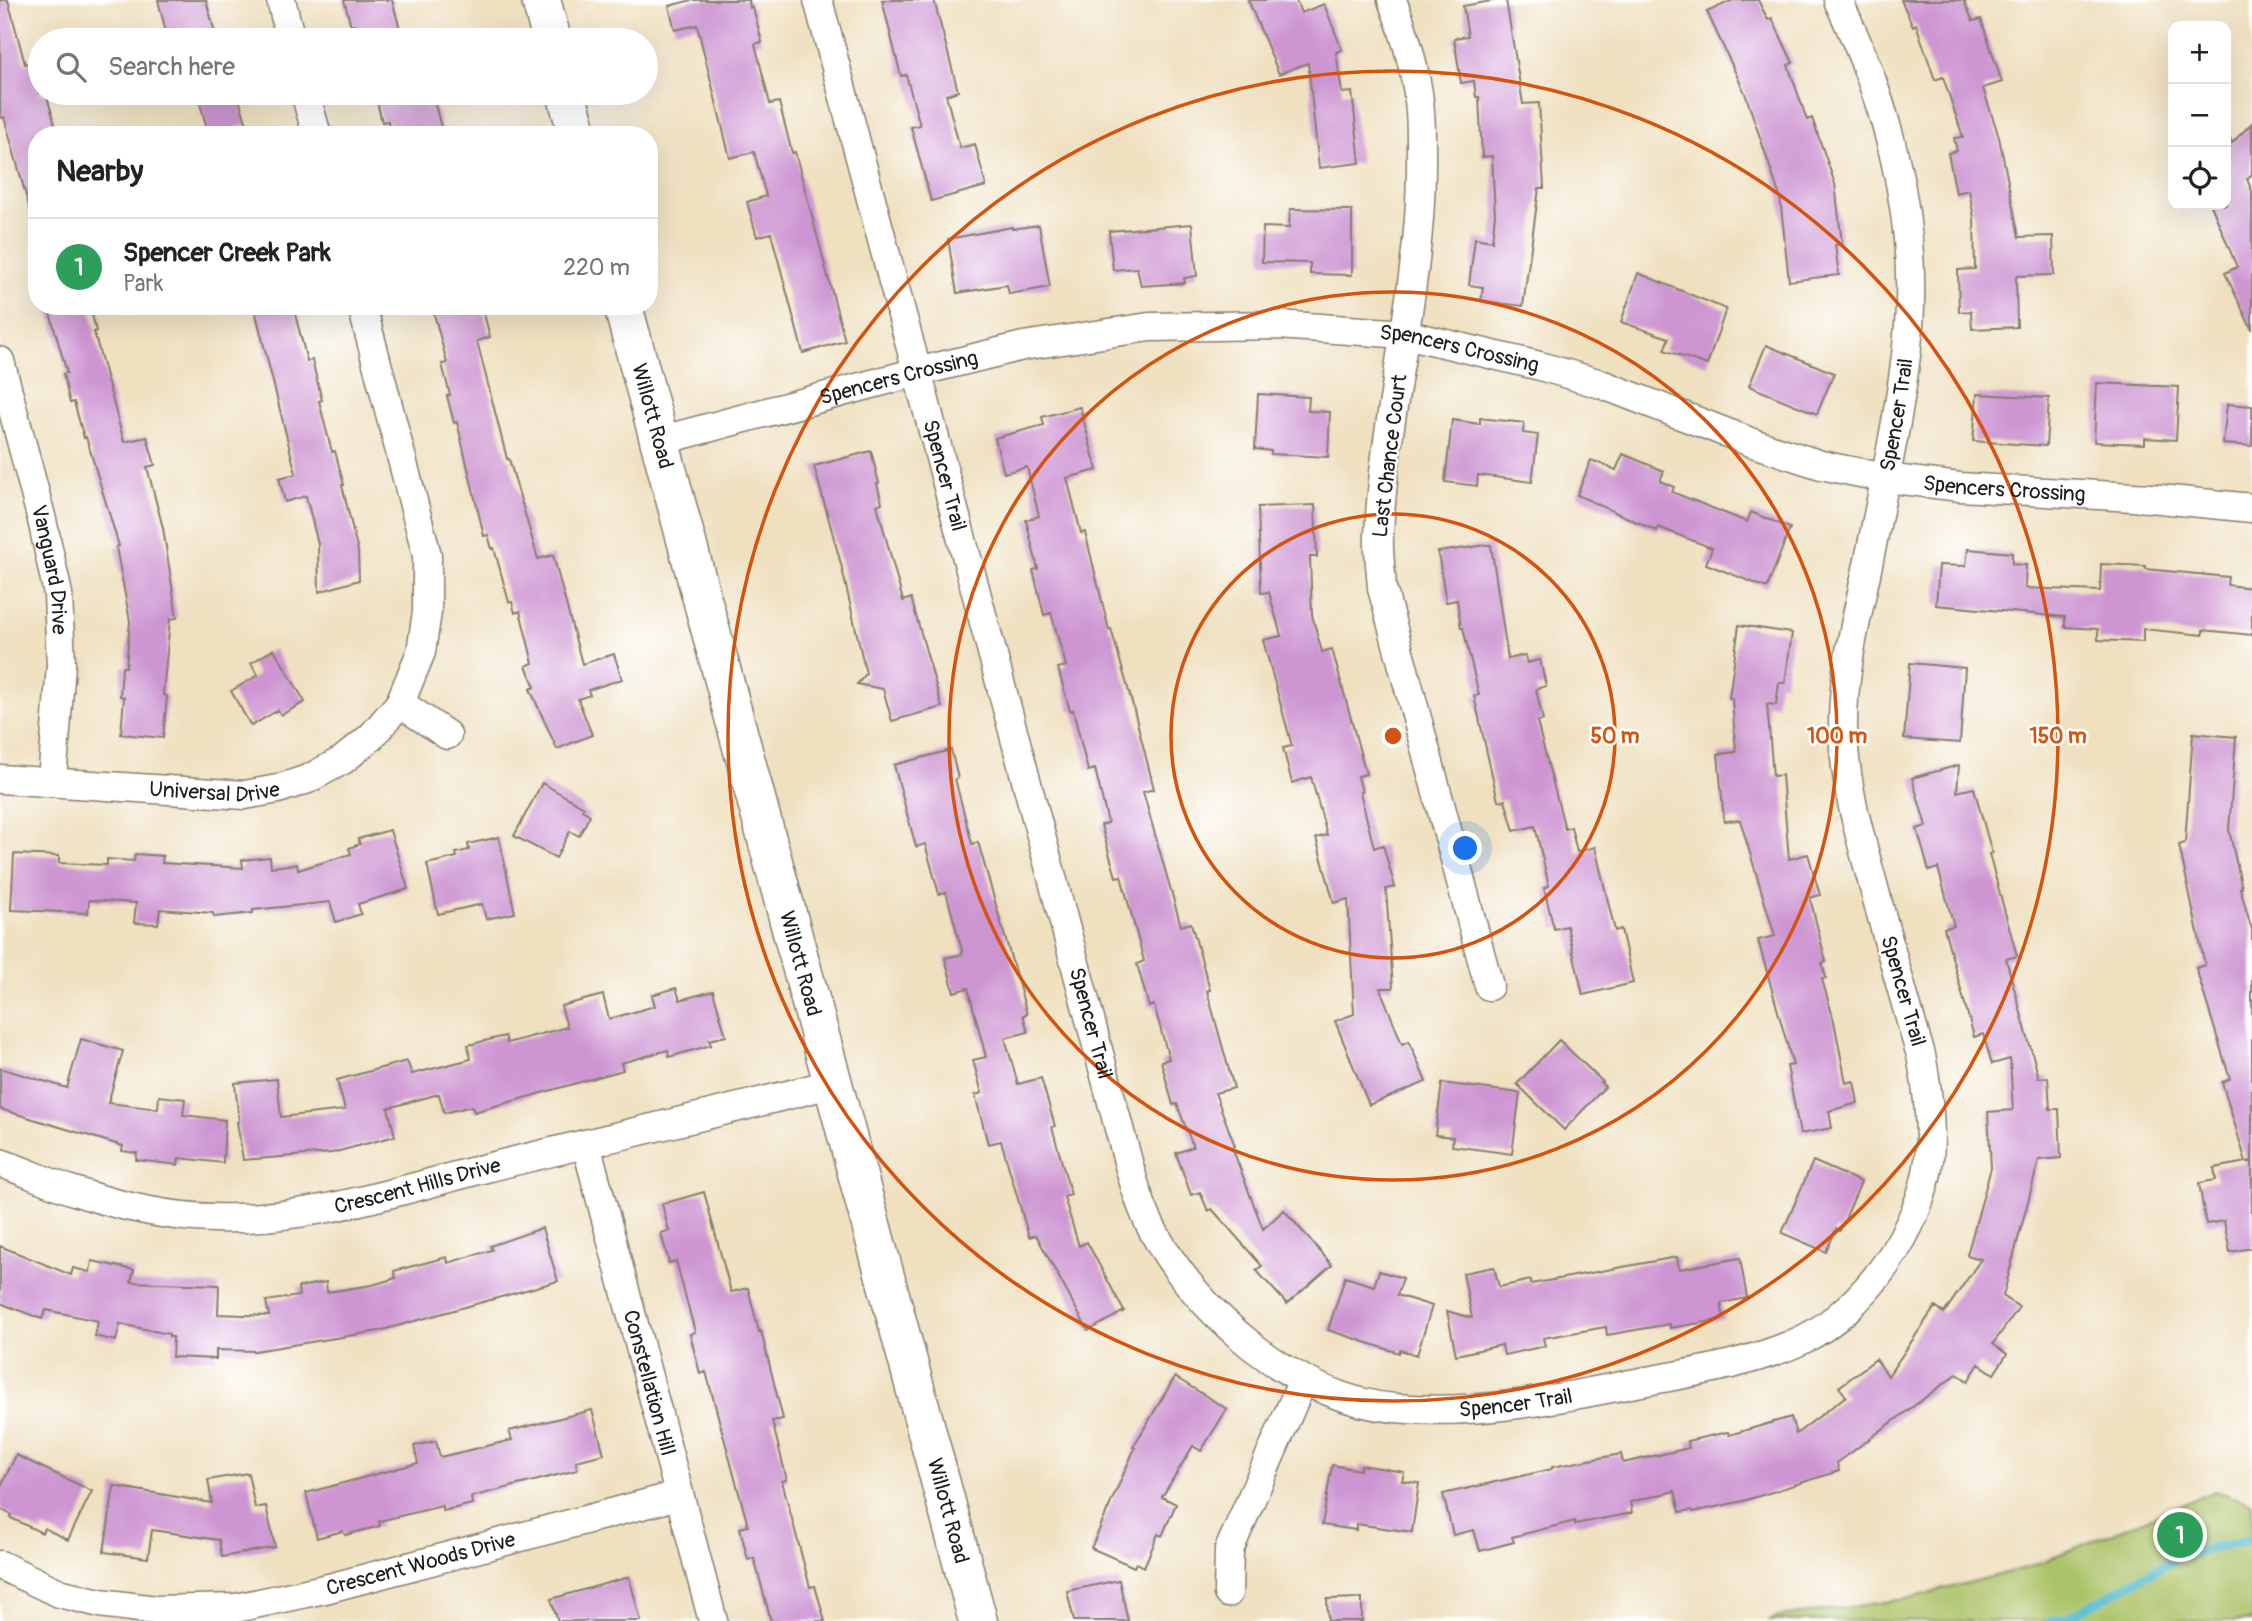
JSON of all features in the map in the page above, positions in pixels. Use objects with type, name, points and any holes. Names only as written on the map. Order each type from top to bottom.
[{"type":"main road","points":[[541,0],[549,28]]},
{"type":"main road","points":[[569,105],[575,126]]},
{"type":"main road","name":"Willott Road","points":[[625,315],[978,1621]]},
{"type":"street","points":[[281,0],[288,28]]},
{"type":"street","name":"Spencer Trail","points":[[818,0],[1137,1191],[1149,1223],[1183,1278],[1217,1316],[1252,1347],[1303,1380],[1349,1398],[1391,1408],[1417,1409],[1503,1407],[1585,1393],[1766,1354],[1803,1339],[1833,1320],[1885,1268],[1905,1233],[1917,1201],[1928,1162],[1929,1094],[1921,1055],[1851,804],[1844,759],[1843,720],[1848,672],[1902,389],[1909,324],[1908,231],[1900,176],[1889,130],[1856,39],[1838,0]]},
{"type":"street","name":"Last Chance Court","points":[[1392,0],[1406,37],[1417,88],[1421,138],[1420,201],[1416,266],[1385,470],[1378,537],[1382,588],[1489,986]]},
{"type":"street","points":[[308,105],[314,126]]},
{"type":"street","name":"Universal Drive","points":[[0,779],[245,795],[278,789],[307,779],[343,760],[371,737],[400,704],[421,652],[427,612],[427,555],[364,315]]},
{"type":"street","name":"Spencers Crossing","points":[[659,441],[1023,346],[1149,327],[1278,325],[1405,334],[1540,366],[1588,380],[1753,443],[1821,465],[1885,478],[1959,487],[2150,498],[2252,508]]},
{"type":"street","name":"Vanguard Drive","points":[[0,361],[42,520],[58,594],[61,665],[52,782]]},
{"type":"street","points":[[400,704],[447,735]]},
{"type":"street","name":"Crescent Hills Drive","points":[[0,1163],[73,1191],[117,1204],[214,1219],[266,1217],[351,1203],[834,1083]]},
{"type":"street","name":"Constellation Hill","points":[[586,1144],[713,1621]]},
{"type":"street","points":[[1228,1593],[1229,1550],[1303,1380]]},
{"type":"street","name":"Crescent Woods Drive","points":[[0,1565],[98,1612],[236,1608],[329,1588],[679,1495]]},
{"type":"green space","points":[[2215,1491],[2252,1503],[2252,1621],[1768,1621],[1779,1617],[1906,1599],[2029,1567]]},
{"type":"building","points":[[0,0],[8,0],[25,64],[28,63],[28,105],[49,105],[55,126],[28,126],[28,203],[4,117],[0,118]]},
{"type":"building","points":[[158,0],[206,0],[214,28],[165,28]]},
{"type":"building","points":[[344,0],[392,0],[400,28],[356,28],[355,25],[351,26]]},
{"type":"building","points":[[692,0],[749,0],[750,8],[753,7],[762,42],[755,44],[770,104],[779,102],[792,153],[795,152],[845,341],[803,353],[771,233],[757,237],[747,202],[766,196],[754,152],[730,158],[697,25],[675,30],[669,6]]},
{"type":"building","points":[[882,0],[934,0],[958,91],[946,95],[960,148],[975,144],[986,186],[931,201],[911,127],[920,125],[906,75],[901,76]]},
{"type":"building","points":[[1248,0],[1296,0],[1301,13],[1324,4],[1342,50],[1336,52],[1342,93],[1352,92],[1360,163],[1319,168],[1308,63],[1279,74]]},
{"type":"building","points":[[1506,0],[1523,104],[1539,103],[1544,188],[1539,188],[1523,306],[1481,301],[1483,287],[1469,285],[1475,238],[1492,241],[1495,215],[1492,156],[1482,157],[1479,97],[1476,97],[1474,81],[1461,83],[1454,38],[1468,36],[1463,6]]},
{"type":"building","points":[[1733,0],[1758,0],[1768,20],[1772,18],[1793,63],[1788,65],[1807,120],[1812,118],[1835,184],[1842,244],[1835,245],[1839,275],[1789,281],[1780,197],[1745,93],[1707,12]]},
{"type":"building","points":[[1901,0],[1969,0],[1964,2],[1973,21],[1981,19],[2002,82],[1983,88],[1999,137],[2019,237],[2053,236],[2054,275],[2016,276],[2017,327],[1972,329],[1971,311],[1959,312],[1958,270],[1975,269],[1974,218],[1969,190],[1956,193],[1948,153],[1957,151],[1954,138],[1963,137],[1943,77],[1935,80],[1916,24],[1913,26]]},
{"type":"building","points":[[200,105],[241,105],[247,125],[243,126],[206,126]]},
{"type":"building","points":[[378,105],[435,105],[441,126],[389,126],[388,121],[382,122]]},
{"type":"building","points":[[2252,123],[2252,174],[2247,179],[2252,191],[2252,330],[2225,273],[2237,267],[2213,210],[2231,210],[2231,141],[2232,143]]},
{"type":"building","points":[[1290,209],[1352,210],[1352,275],[1310,274],[1310,263],[1262,262],[1263,227],[1289,228]]},
{"type":"building","points":[[1192,224],[1197,276],[1184,278],[1185,283],[1141,286],[1137,268],[1113,270],[1109,231]]},
{"type":"building","points":[[1039,225],[1050,287],[1009,294],[1007,285],[957,293],[948,239],[1012,227]]},
{"type":"building","points":[[1638,273],[1726,309],[1707,365],[1664,350],[1669,338],[1621,322]]},
{"type":"building","points":[[51,315],[92,315],[94,332],[124,442],[147,437],[155,465],[147,467],[163,528],[177,618],[170,619],[163,695],[167,696],[163,738],[121,734],[124,697],[120,696],[122,667],[126,667],[130,621],[116,547],[119,546],[86,437],[84,438],[74,402],[70,403],[63,374],[67,373]]},
{"type":"building","points":[[256,315],[295,315],[307,361],[312,360],[325,425],[344,485],[358,552],[359,580],[319,592],[318,544],[306,496],[285,502],[279,478],[296,474]]},
{"type":"building","points":[[434,315],[484,315],[490,337],[477,341],[507,459],[538,559],[553,555],[582,664],[614,654],[622,679],[588,690],[590,695],[578,699],[592,735],[557,749],[530,689],[535,687],[526,666],[533,663],[520,611],[515,613],[512,602],[509,602],[494,548],[492,549],[488,535],[484,536],[457,422],[454,423],[447,396],[450,395],[442,364],[447,363]]},
{"type":"building","points":[[1766,345],[1834,373],[1817,414],[1749,386]]},
{"type":"building","points":[[2097,383],[2179,387],[2176,440],[2145,438],[2145,444],[2094,442]]},
{"type":"building","points":[[1258,394],[1309,397],[1308,411],[1330,412],[1328,457],[1271,454],[1271,451],[1255,449]]},
{"type":"building","points":[[1977,394],[2049,398],[2046,446],[1973,441]]},
{"type":"building","points":[[2227,404],[2252,406],[2252,446],[2223,444]]},
{"type":"building","points":[[1080,407],[1097,470],[1067,478],[1081,533],[1085,532],[1109,630],[1111,629],[1133,706],[1154,789],[1143,792],[1181,926],[1191,923],[1234,1088],[1215,1093],[1263,1229],[1284,1210],[1332,1265],[1287,1304],[1256,1270],[1262,1266],[1212,1209],[1208,1211],[1200,1192],[1191,1195],[1176,1153],[1193,1147],[1177,1104],[1173,1105],[1161,1061],[1169,1059],[1154,1005],[1149,1007],[1137,964],[1144,961],[1121,876],[1116,877],[1101,825],[1108,823],[1095,769],[1088,771],[1073,710],[1070,711],[1058,668],[1066,666],[1051,613],[1044,615],[1033,570],[1038,569],[1026,520],[1039,516],[1027,467],[1004,473],[995,438],[1044,425],[1042,417]]},
{"type":"building","points":[[1480,418],[1524,423],[1523,433],[1538,435],[1532,482],[1478,475],[1477,486],[1445,482],[1452,420],[1480,424]]},
{"type":"building","points":[[871,451],[882,503],[877,505],[903,601],[911,598],[942,707],[892,721],[883,689],[857,684],[866,674],[841,564],[814,466]]},
{"type":"building","points":[[1623,454],[1664,471],[1660,481],[1674,487],[1672,492],[1747,522],[1751,512],[1790,528],[1767,588],[1706,564],[1712,548],[1658,527],[1657,531],[1577,495],[1591,460],[1616,470]]},
{"type":"building","points":[[1315,505],[1317,557],[1310,557],[1312,615],[1322,652],[1332,649],[1366,774],[1358,776],[1374,848],[1383,845],[1395,887],[1386,889],[1393,988],[1380,988],[1402,1044],[1409,1041],[1426,1082],[1369,1105],[1335,1021],[1354,1014],[1348,899],[1334,903],[1316,838],[1327,835],[1311,777],[1292,783],[1283,748],[1292,746],[1263,640],[1281,636],[1269,592],[1261,593],[1258,507]]},
{"type":"building","points":[[1491,545],[1508,659],[1525,655],[1527,663],[1540,660],[1546,686],[1536,689],[1543,720],[1537,722],[1565,829],[1571,827],[1577,852],[1595,847],[1615,931],[1621,929],[1633,983],[1583,995],[1567,926],[1554,929],[1544,888],[1549,886],[1535,826],[1514,831],[1505,800],[1498,801],[1474,696],[1479,695],[1461,628],[1457,600],[1446,602],[1438,552]]},
{"type":"building","points":[[1968,549],[2012,553],[2012,564],[2026,565],[2025,588],[2100,591],[2101,564],[2146,566],[2146,569],[2228,577],[2227,585],[2252,588],[2252,635],[2203,630],[2203,635],[2143,629],[2143,642],[2098,640],[2098,629],[2065,627],[2065,617],[1936,605],[1939,565],[1966,566]]},
{"type":"building","points":[[1739,625],[1792,633],[1785,683],[1779,683],[1776,705],[1767,704],[1773,776],[1782,775],[1789,859],[1808,854],[1820,895],[1810,898],[1826,962],[1822,963],[1826,978],[1822,979],[1834,1021],[1846,1083],[1854,1081],[1858,1103],[1829,1111],[1832,1128],[1800,1134],[1787,1066],[1793,1065],[1758,940],[1775,936],[1740,820],[1724,821],[1718,754],[1736,752],[1732,699],[1729,698]]},
{"type":"building","points":[[274,649],[305,702],[281,715],[278,710],[251,726],[231,691],[258,675],[251,663]]},
{"type":"building","points":[[1910,663],[1965,668],[1960,743],[1904,739]]},
{"type":"building","points":[[2193,733],[2236,737],[2229,830],[2240,888],[2252,930],[2252,1161],[2246,1162],[2222,1082],[2230,1079],[2196,968],[2205,965],[2179,845],[2185,843]]},
{"type":"building","points":[[951,750],[958,778],[955,779],[972,844],[978,842],[1027,1014],[1023,1015],[1028,1032],[1005,1038],[1018,1084],[1041,1078],[1071,1195],[1064,1197],[1079,1246],[1087,1242],[1124,1311],[1088,1331],[1036,1235],[1029,1237],[1001,1141],[988,1144],[975,1095],[982,1093],[973,1060],[986,1057],[968,988],[954,992],[945,958],[963,954],[946,892],[939,894],[925,844],[916,847],[894,765]]},
{"type":"building","points":[[1959,765],[1957,792],[1974,788],[1992,853],[1989,854],[2017,956],[2006,959],[2039,1078],[2048,1077],[2050,1109],[2059,1109],[2061,1158],[2039,1160],[2003,1296],[2019,1307],[1993,1344],[2007,1354],[1994,1374],[1979,1364],[1968,1381],[1957,1374],[1837,1463],[1839,1471],[1743,1501],[1693,1512],[1680,1512],[1675,1491],[1630,1502],[1632,1513],[1575,1524],[1575,1521],[1512,1537],[1514,1542],[1480,1551],[1474,1530],[1453,1535],[1443,1494],[1552,1467],[1621,1454],[1623,1463],[1689,1448],[1687,1441],[1728,1432],[1729,1435],[1791,1417],[1796,1434],[1846,1396],[1839,1387],[1876,1359],[1888,1376],[1935,1307],[1944,1313],[1981,1259],[1967,1255],[1991,1168],[1988,1112],[2013,1110],[2010,1059],[1992,1064],[1983,1034],[1974,1037],[1944,928],[1954,926],[1938,868],[1929,871],[1917,829],[1926,826],[1912,778]]},
{"type":"building","points":[[542,783],[584,807],[582,810],[590,815],[579,836],[570,831],[556,858],[514,836]]},
{"type":"building","points":[[390,830],[408,889],[358,904],[361,914],[336,922],[330,902],[214,917],[213,913],[160,909],[158,924],[134,923],[136,903],[89,900],[88,913],[11,910],[14,854],[59,856],[59,863],[107,865],[107,859],[134,861],[135,854],[163,856],[162,863],[243,868],[242,860],[270,857],[271,867],[297,864],[298,870],[351,854],[349,848],[360,844],[358,839]]},
{"type":"building","points":[[499,837],[515,913],[486,919],[482,904],[438,914],[427,864],[457,857],[456,853],[469,850],[468,844]]},
{"type":"building","points":[[676,988],[680,1000],[713,991],[726,1036],[709,1040],[711,1045],[669,1057],[668,1050],[621,1063],[623,1070],[474,1112],[472,1106],[444,1113],[439,1094],[388,1108],[395,1136],[332,1153],[243,1160],[235,1083],[277,1079],[281,1117],[345,1110],[337,1080],[407,1061],[412,1074],[471,1059],[468,1045],[505,1036],[507,1043],[567,1027],[561,1006],[603,995],[609,1019],[655,1006],[652,995]]},
{"type":"building","points":[[81,1039],[123,1051],[108,1103],[158,1109],[159,1096],[185,1099],[183,1115],[225,1120],[223,1163],[179,1158],[178,1165],[136,1160],[137,1153],[122,1151],[123,1146],[0,1109],[0,1068],[67,1088]]},
{"type":"building","points":[[1559,1040],[1605,1087],[1564,1130],[1517,1084]]},
{"type":"building","points":[[1442,1083],[1520,1093],[1512,1154],[1452,1146],[1453,1137],[1435,1135]]},
{"type":"building","points":[[1813,1161],[1861,1182],[1840,1231],[1836,1229],[1826,1252],[1782,1233]]},
{"type":"building","points":[[2252,1161],[2252,1248],[2230,1252],[2224,1221],[2206,1224],[2199,1183],[2216,1180],[2214,1168]]},
{"type":"building","points":[[704,1192],[731,1292],[748,1288],[759,1332],[761,1331],[783,1419],[772,1421],[787,1480],[782,1481],[810,1587],[815,1586],[825,1621],[771,1621],[754,1558],[748,1560],[740,1528],[748,1526],[706,1372],[700,1374],[690,1334],[695,1332],[676,1261],[669,1263],[661,1233],[669,1231],[662,1204]]},
{"type":"building","points":[[542,1228],[558,1281],[379,1331],[255,1351],[216,1350],[216,1359],[172,1357],[173,1337],[169,1337],[169,1334],[120,1324],[116,1341],[95,1336],[98,1321],[46,1310],[42,1319],[0,1303],[0,1246],[71,1275],[73,1268],[90,1272],[92,1261],[134,1270],[131,1282],[219,1285],[218,1314],[269,1316],[266,1301],[299,1296],[298,1287],[326,1282],[327,1292],[372,1285],[396,1278],[394,1271],[447,1257],[448,1263],[492,1250],[490,1246]]},
{"type":"building","points":[[1677,1257],[1679,1269],[1740,1258],[1747,1298],[1721,1303],[1724,1319],[1670,1328],[1670,1324],[1607,1335],[1606,1327],[1543,1338],[1545,1346],[1504,1355],[1502,1345],[1456,1355],[1447,1311],[1472,1318],[1463,1273],[1494,1267],[1499,1287],[1531,1280],[1531,1284]]},
{"type":"building","points":[[1379,1271],[1403,1278],[1397,1295],[1432,1306],[1417,1355],[1400,1350],[1399,1353],[1328,1330],[1345,1277],[1374,1286]]},
{"type":"building","points":[[1175,1377],[1227,1409],[1201,1451],[1193,1446],[1162,1497],[1176,1504],[1162,1536],[1158,1534],[1144,1567],[1136,1563],[1134,1567],[1091,1548],[1135,1448],[1133,1447]]},
{"type":"building","points":[[592,1410],[604,1454],[576,1461],[577,1470],[471,1497],[472,1504],[443,1511],[442,1506],[379,1521],[380,1526],[345,1535],[343,1531],[317,1538],[306,1493],[418,1463],[414,1446],[436,1441],[440,1457],[512,1440],[509,1431]]},
{"type":"building","points":[[16,1455],[92,1491],[68,1540],[44,1528],[42,1533],[11,1518],[12,1515],[0,1509],[0,1488]]},
{"type":"building","points":[[1332,1465],[1360,1470],[1361,1465],[1404,1472],[1402,1481],[1419,1483],[1412,1532],[1356,1524],[1356,1530],[1322,1525]]},
{"type":"building","points":[[248,1473],[255,1508],[266,1506],[275,1547],[222,1557],[219,1540],[152,1530],[148,1558],[104,1552],[114,1486],[212,1503],[208,1480]]},
{"type":"building","points":[[629,1577],[641,1621],[558,1621],[551,1599]]},
{"type":"building","points":[[1119,1580],[1128,1621],[1074,1621],[1067,1591]]},
{"type":"building","points":[[1362,1598],[1362,1621],[1328,1621],[1327,1599]]},
{"type":"waterway","points":[[2051,1621],[2067,1618],[2183,1555],[2252,1539]]},
{"type":"place","name":"Spencer Creek Park","points":[[2180,1535]]}]
